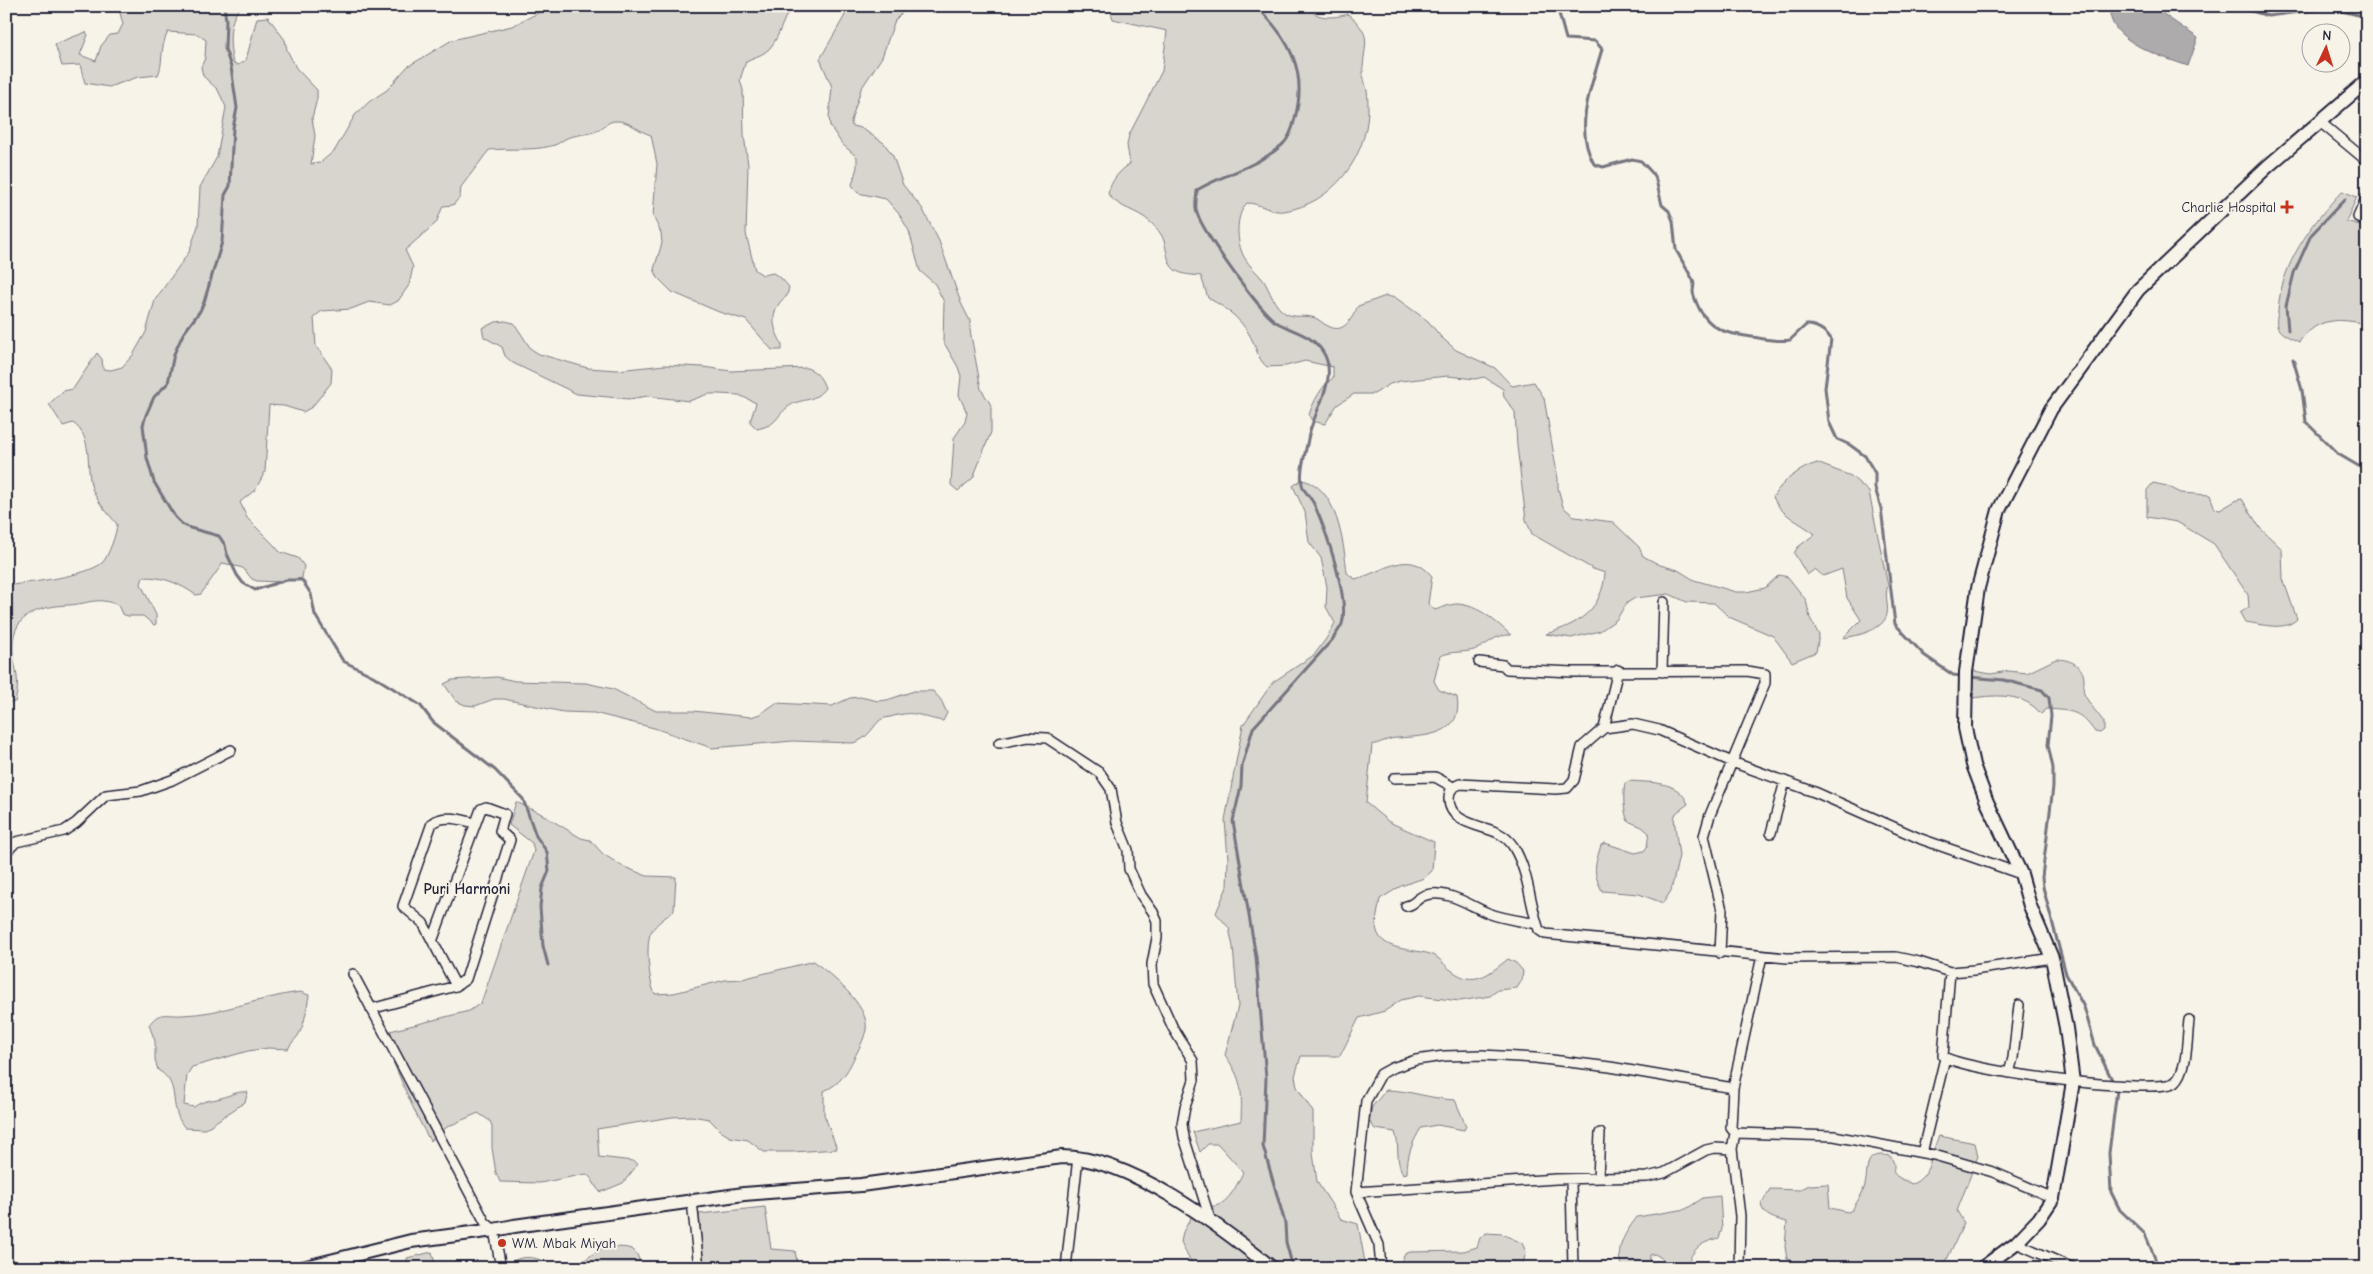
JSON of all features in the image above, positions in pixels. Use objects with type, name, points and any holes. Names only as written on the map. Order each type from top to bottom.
[{"type":"street","points":[[1982,1268],[2016,1243],[2039,1219],[2053,1198],[2073,1082],[2066,1028],[2048,958],[2021,874],[1987,802],[1973,765],[1965,728],[1966,676],[1978,588],[1999,510],[2051,408],[2138,290],[2267,167],[2367,81]]},
{"type":"street","points":[[2320,122],[2367,161]]},
{"type":"street","points":[[2367,196],[2358,216],[2367,221]]},
{"type":"street","points":[[1662,672],[1664,602]]},
{"type":"street","points":[[1479,662],[1519,670],[1572,672],[1618,670],[1662,672],[1747,671],[1766,674],[1765,683],[1710,815],[1704,836],[1722,910],[1720,952]]},
{"type":"street","points":[[1604,728],[1618,670]]},
{"type":"street","points":[[2021,874],[1921,839],[1786,781],[1732,762],[1659,730],[1633,724],[1604,728],[1582,747],[1574,780],[1567,788],[1460,784],[1453,787],[1449,793],[1448,800],[1452,811],[1469,823],[1498,832],[1512,844],[1524,867],[1539,930],[1545,934],[1787,958],[1896,957],[1950,972],[2032,962],[2048,958]]},
{"type":"street","points":[[999,744],[1028,737],[1048,738],[1100,773],[1111,789],[1117,823],[1128,850],[1130,869],[1140,895],[1153,912],[1156,921],[1157,938],[1152,964],[1153,984],[1173,1028],[1193,1061],[1194,1080],[1184,1107],[1183,1130],[1210,1219]]},
{"type":"street","points":[[6,852],[16,842],[64,831],[76,823],[106,795],[141,791],[172,780],[231,750]]},
{"type":"street","points":[[1394,778],[1435,777],[1453,787]]},
{"type":"street","points":[[1771,833],[1786,781]]},
{"type":"street","points":[[371,1009],[456,986],[466,979],[510,840],[500,831],[505,814],[484,807],[481,809],[433,939]]},
{"type":"street","points":[[456,986],[433,939],[421,920],[403,906],[430,827],[436,820],[453,818],[475,823]]},
{"type":"street","points":[[1406,906],[1413,904],[1425,894],[1445,895],[1466,902],[1488,913],[1537,924]]},
{"type":"street","points":[[1738,1268],[1740,1216],[1732,1149],[1735,1133],[1731,1128],[1733,1088],[1762,956]]},
{"type":"street","points":[[1922,1153],[1945,1058],[1942,1053],[1950,972]]},
{"type":"street","points":[[353,974],[485,1222],[494,1230],[501,1268]]},
{"type":"street","points":[[2009,1072],[2014,1052],[2019,1004]]},
{"type":"street","points":[[1945,1058],[2009,1072],[2073,1082],[2164,1086],[2176,1081],[2181,1075],[2186,1052],[2188,1020]]},
{"type":"street","points":[[1381,1268],[1380,1245],[1356,1192],[1366,1101],[1381,1074],[1392,1068],[1416,1060],[1482,1054],[1610,1067],[1733,1088]]},
{"type":"street","points":[[1735,1133],[1834,1136],[1922,1153],[1994,1172],[2053,1198]]},
{"type":"street","points":[[1598,1178],[1600,1134]]},
{"type":"street","points":[[1356,1192],[1556,1178],[1571,1180],[1652,1176],[1706,1150],[1715,1148],[1732,1149]]},
{"type":"street","points":[[1066,1268],[1078,1157]]},
{"type":"street","points":[[302,1268],[411,1242],[514,1226],[744,1194],[862,1185],[1048,1158],[1078,1157],[1110,1166],[1144,1182],[1210,1219],[1272,1268]]},
{"type":"street","points":[[1571,1180],[1573,1268]]},
{"type":"street","points":[[692,1201],[699,1268]]},
{"type":"street","points":[[2016,1243],[2053,1264],[2072,1268]]},
{"type":"shaded area","points":[[118,6],[243,6],[234,17],[230,32],[233,63],[238,65],[246,60],[257,18],[268,17],[285,40],[287,50],[296,68],[317,90],[317,99],[312,118],[315,136],[311,164],[320,163],[335,150],[355,115],[370,101],[387,90],[407,67],[452,40],[512,26],[544,10],[559,6],[793,6],[769,49],[746,61],[740,80],[743,90],[744,135],[748,165],[746,234],[755,270],[763,275],[773,273],[781,278],[789,287],[787,296],[777,307],[774,316],[782,350],[772,350],[746,320],[719,312],[672,292],[658,278],[654,269],[662,243],[661,233],[653,216],[657,164],[651,135],[625,122],[613,121],[595,132],[569,137],[553,146],[489,150],[461,187],[460,197],[453,205],[443,206],[436,223],[405,250],[413,267],[409,285],[398,301],[390,305],[369,302],[351,309],[322,311],[314,317],[316,346],[332,369],[331,383],[312,407],[303,412],[284,406],[269,405],[265,472],[255,490],[240,502],[247,518],[280,552],[298,558],[304,566],[302,578],[281,582],[257,581],[252,579],[243,568],[223,563],[201,594],[196,595],[171,582],[158,578],[143,577],[141,584],[156,615],[156,624],[154,625],[143,616],[122,614],[118,605],[104,601],[49,607],[31,613],[18,625],[14,634],[13,653],[18,685],[15,702],[6,703],[6,586],[42,581],[94,568],[102,563],[107,556],[117,528],[117,524],[95,496],[91,485],[88,451],[84,436],[73,423],[63,426],[49,404],[63,391],[73,389],[97,353],[102,359],[103,369],[111,370],[122,367],[133,355],[146,332],[155,300],[189,252],[198,226],[200,187],[217,157],[226,107],[218,90],[203,76],[201,67],[205,58],[206,40],[197,34],[168,32],[163,44],[158,75],[138,77],[109,87],[85,83],[80,65],[62,66],[55,44],[86,32],[88,35],[80,55],[96,61],[101,46],[110,35],[118,34],[123,24]]},
{"type":"shaded area","points":[[848,6],[909,6],[895,20],[882,57],[861,89],[851,121],[852,126],[861,128],[884,143],[893,156],[903,185],[922,208],[939,241],[961,303],[970,321],[981,389],[991,405],[991,432],[973,478],[958,491],[951,485],[954,438],[965,422],[967,413],[959,395],[961,376],[958,367],[943,341],[944,302],[935,284],[920,271],[909,231],[899,214],[886,199],[858,193],[852,185],[857,167],[857,157],[842,144],[830,126],[832,87],[820,59],[844,17]]},
{"type":"shaded area","points":[[1109,6],[1308,6],[1311,11],[1320,16],[1332,17],[1348,14],[1362,29],[1366,41],[1363,77],[1367,93],[1368,110],[1366,128],[1354,161],[1344,176],[1331,189],[1301,207],[1279,211],[1247,203],[1240,214],[1238,236],[1241,251],[1248,263],[1264,281],[1278,306],[1288,315],[1311,317],[1328,326],[1339,328],[1347,324],[1358,306],[1386,296],[1396,298],[1428,321],[1441,337],[1456,350],[1495,368],[1512,386],[1534,382],[1544,398],[1558,488],[1563,507],[1575,517],[1613,522],[1639,547],[1643,556],[1660,565],[1678,570],[1694,580],[1736,592],[1746,592],[1765,588],[1779,575],[1788,577],[1806,600],[1810,618],[1819,635],[1816,652],[1792,662],[1773,636],[1729,617],[1714,603],[1687,602],[1669,594],[1635,598],[1627,603],[1616,620],[1600,631],[1571,638],[1546,634],[1569,625],[1587,614],[1599,597],[1605,573],[1593,569],[1532,534],[1526,520],[1515,412],[1504,397],[1503,389],[1484,377],[1475,379],[1448,376],[1400,381],[1390,384],[1374,394],[1354,394],[1337,405],[1325,424],[1312,421],[1309,415],[1315,399],[1333,378],[1333,367],[1305,361],[1286,366],[1267,367],[1260,359],[1246,329],[1236,317],[1208,298],[1201,276],[1184,274],[1175,270],[1169,261],[1163,238],[1156,228],[1145,218],[1118,203],[1108,194],[1116,177],[1130,164],[1127,145],[1129,135],[1162,71],[1167,31],[1113,19]]},
{"type":"shaded area","points":[[2110,6],[2156,6],[2166,16],[2198,38],[2188,66],[2151,52],[2126,38],[2117,29],[2111,18]]},
{"type":"shaded area","points":[[2342,191],[2357,197],[2346,221],[2367,227],[2367,389],[2361,373],[2366,324],[2338,320],[2329,321],[2314,328],[2299,342],[2281,332],[2277,323],[2280,293],[2291,261],[2319,217]]},
{"type":"shaded area","points":[[496,322],[514,323],[531,349],[539,354],[588,368],[617,370],[665,365],[731,371],[807,368],[818,375],[825,388],[816,396],[788,407],[773,423],[757,429],[750,422],[756,403],[739,395],[708,394],[689,401],[648,396],[629,399],[577,394],[513,363],[505,356],[502,347],[484,337],[482,328]]},
{"type":"shaded area","points":[[1817,463],[1851,476],[1869,492],[1888,586],[1885,620],[1875,628],[1862,634],[1843,638],[1861,620],[1847,598],[1842,569],[1823,576],[1815,569],[1807,575],[1794,553],[1798,547],[1815,534],[1786,514],[1776,504],[1773,497],[1792,476],[1804,468]]},
{"type":"shaded area","points":[[1301,480],[1313,484],[1323,492],[1331,504],[1341,532],[1347,573],[1355,579],[1395,564],[1414,563],[1432,576],[1428,604],[1435,610],[1454,604],[1473,607],[1487,615],[1511,635],[1497,637],[1474,650],[1440,656],[1434,681],[1439,690],[1457,697],[1458,710],[1455,720],[1449,727],[1440,731],[1420,736],[1391,739],[1372,745],[1366,803],[1389,822],[1434,842],[1432,871],[1424,878],[1401,886],[1380,899],[1376,925],[1378,934],[1383,941],[1398,948],[1433,955],[1451,970],[1467,978],[1481,977],[1488,974],[1508,959],[1516,963],[1523,971],[1522,980],[1517,988],[1498,990],[1490,996],[1460,1001],[1419,996],[1401,1000],[1385,1011],[1359,1018],[1340,1056],[1301,1056],[1295,1076],[1297,1087],[1313,1112],[1313,1153],[1317,1182],[1341,1219],[1358,1224],[1366,1268],[1194,1268],[1181,1242],[1183,1232],[1200,1201],[1211,1206],[1217,1206],[1222,1203],[1231,1194],[1243,1172],[1218,1144],[1208,1144],[1200,1152],[1193,1132],[1241,1121],[1240,1086],[1235,1072],[1225,1055],[1238,1006],[1233,947],[1229,928],[1216,913],[1227,887],[1228,859],[1225,820],[1243,725],[1273,682],[1314,655],[1335,623],[1326,607],[1327,587],[1321,558],[1309,542],[1305,512],[1293,486]]},
{"type":"shaded area","points":[[2153,483],[2167,486],[2181,493],[2210,495],[2215,509],[2220,510],[2242,499],[2260,528],[2282,549],[2283,579],[2297,619],[2292,623],[2279,626],[2245,622],[2240,613],[2249,607],[2248,595],[2214,544],[2177,522],[2147,517],[2147,490]]},
{"type":"shaded area","points":[[2056,659],[2071,662],[2081,670],[2085,696],[2104,722],[2104,730],[2100,733],[2095,732],[2084,719],[2075,713],[2047,709],[2041,714],[2033,706],[2014,698],[1992,696],[1959,700],[1963,669],[1991,674],[2008,671],[2027,673]]},
{"type":"shaded area","points":[[497,677],[515,681],[586,683],[613,689],[656,711],[693,711],[751,717],[760,714],[776,703],[832,706],[850,698],[860,697],[878,701],[914,691],[933,691],[941,700],[947,713],[943,721],[912,714],[883,719],[865,737],[853,743],[793,741],[712,748],[654,728],[594,713],[563,712],[504,699],[494,699],[475,706],[465,705],[456,701],[444,684],[452,680]]},
{"type":"shaded area","points":[[1630,781],[1664,784],[1684,796],[1688,804],[1676,813],[1674,818],[1679,856],[1671,891],[1663,903],[1639,894],[1602,891],[1597,878],[1596,864],[1601,845],[1605,843],[1635,853],[1644,851],[1647,847],[1649,833],[1642,827],[1628,821],[1625,812],[1625,783]]},
{"type":"shaded area","points":[[516,802],[538,812],[581,838],[590,840],[603,854],[622,866],[647,876],[676,877],[674,910],[656,926],[649,937],[649,963],[655,994],[674,993],[725,980],[742,979],[814,961],[848,991],[862,1011],[866,1020],[866,1030],[846,1073],[839,1081],[824,1091],[824,1114],[837,1149],[764,1152],[748,1140],[730,1137],[709,1119],[691,1116],[672,1117],[597,1129],[599,1157],[633,1161],[638,1164],[623,1183],[601,1192],[586,1174],[540,1183],[500,1182],[496,1173],[492,1148],[492,1126],[490,1121],[478,1113],[447,1127],[430,1141],[387,1048],[396,1046],[390,1031],[469,1011],[481,1003],[534,851],[532,843],[509,825]]},
{"type":"shaded area","points":[[300,992],[309,995],[306,1014],[299,1034],[288,1049],[268,1048],[248,1051],[192,1067],[187,1075],[184,1105],[194,1107],[204,1102],[248,1092],[245,1102],[205,1129],[185,1128],[179,1120],[176,1111],[173,1089],[170,1082],[158,1070],[155,1060],[155,1041],[149,1025],[153,1020],[164,1015],[212,1012]]},
{"type":"shaded area","points":[[1386,1090],[1455,1100],[1466,1126],[1464,1130],[1437,1125],[1421,1128],[1411,1149],[1407,1173],[1403,1174],[1399,1164],[1395,1132],[1375,1129],[1369,1121],[1372,1107]]},
{"type":"shaded area","points":[[1939,1136],[1975,1143],[1978,1156],[1957,1211],[1964,1223],[1943,1268],[1879,1268],[1865,1263],[1854,1268],[1801,1268],[1800,1264],[1787,1259],[1785,1247],[1787,1222],[1768,1215],[1761,1205],[1770,1189],[1800,1190],[1809,1185],[1828,1184],[1830,1208],[1848,1212],[1852,1210],[1863,1192],[1871,1158],[1881,1155],[1890,1156],[1894,1165],[1894,1173],[1912,1184],[1919,1180],[1927,1170]]},
{"type":"shaded area","points":[[1720,1196],[1722,1229],[1719,1238],[1698,1247],[1685,1268],[1665,1268],[1663,1259],[1655,1254],[1650,1255],[1649,1268],[1622,1268],[1619,1254],[1620,1247],[1625,1234],[1637,1217],[1686,1209],[1703,1198]]},
{"type":"shaded area","points":[[765,1207],[771,1249],[795,1251],[798,1268],[704,1268],[699,1214]]},
{"type":"shaded area","points":[[1486,1233],[1502,1234],[1522,1243],[1526,1252],[1523,1264],[1502,1263],[1499,1268],[1398,1268],[1405,1254],[1410,1252],[1464,1251],[1477,1247],[1480,1238]]},
{"type":"shaded area","points":[[606,1247],[630,1248],[637,1254],[640,1268],[510,1268],[509,1263],[526,1257],[561,1266],[569,1266],[580,1263]]},
{"type":"shaded area","points":[[432,1252],[436,1268],[407,1268],[407,1258]]},
{"type":"shaded area","points":[[385,1260],[386,1268],[350,1268]]},
{"type":"waterway","points":[[224,6],[226,20],[225,49],[231,67],[237,108],[233,128],[230,186],[225,195],[222,242],[204,302],[200,311],[183,334],[174,354],[168,383],[154,397],[143,425],[147,458],[154,482],[175,517],[182,524],[219,536],[225,545],[237,575],[243,583],[255,590],[286,580],[302,580],[311,594],[315,615],[343,661],[373,676],[420,705],[433,722],[495,770],[523,799],[536,836],[547,852],[549,871],[542,888],[540,907],[543,946],[548,965]]},
{"type":"waterway","points":[[1256,6],[1278,30],[1293,56],[1299,85],[1293,125],[1289,136],[1272,153],[1197,190],[1196,209],[1199,218],[1218,250],[1257,303],[1276,322],[1308,337],[1319,346],[1327,362],[1327,385],[1310,429],[1301,476],[1303,488],[1314,504],[1330,546],[1340,581],[1344,613],[1342,624],[1332,640],[1253,728],[1242,766],[1241,786],[1233,821],[1256,957],[1266,1078],[1263,1146],[1285,1223],[1286,1242],[1293,1268]]},
{"type":"waterway","points":[[1557,6],[1566,39],[1595,41],[1602,49],[1586,106],[1585,136],[1594,164],[1603,167],[1632,159],[1641,161],[1655,176],[1662,205],[1669,211],[1673,221],[1676,250],[1693,280],[1693,292],[1704,316],[1714,326],[1738,335],[1790,340],[1806,325],[1809,325],[1820,329],[1831,339],[1825,388],[1829,422],[1837,439],[1850,445],[1865,456],[1875,473],[1875,488],[1881,508],[1895,624],[1924,655],[1953,675],[1962,676]]},
{"type":"waterway","points":[[2236,6],[2268,16],[2330,8],[2367,19]]},
{"type":"waterway","points":[[2288,330],[2286,306],[2294,273],[2311,235],[2345,199]]},
{"type":"waterway","points":[[2293,359],[2302,390],[2306,422],[2338,454],[2367,471]]},
{"type":"waterway","points":[[2367,572],[2364,573],[2367,596]]},
{"type":"waterway","points":[[1969,677],[2004,680],[2042,690],[2049,698],[2051,716],[2048,745],[2053,768],[2053,787],[2042,877],[2043,887],[2066,974],[2084,1007],[2095,1045],[2117,1090],[2109,1153],[2111,1192],[2120,1210],[2145,1234],[2159,1268]]},
{"type":"place","name":"Charlie Hospital","points":[[2287,207]]},
{"type":"place","name":"WM. Mbak Miyah","points":[[502,1243]]},
{"type":"district","name":"Puri Harmoni","points":[[467,889]]}]
